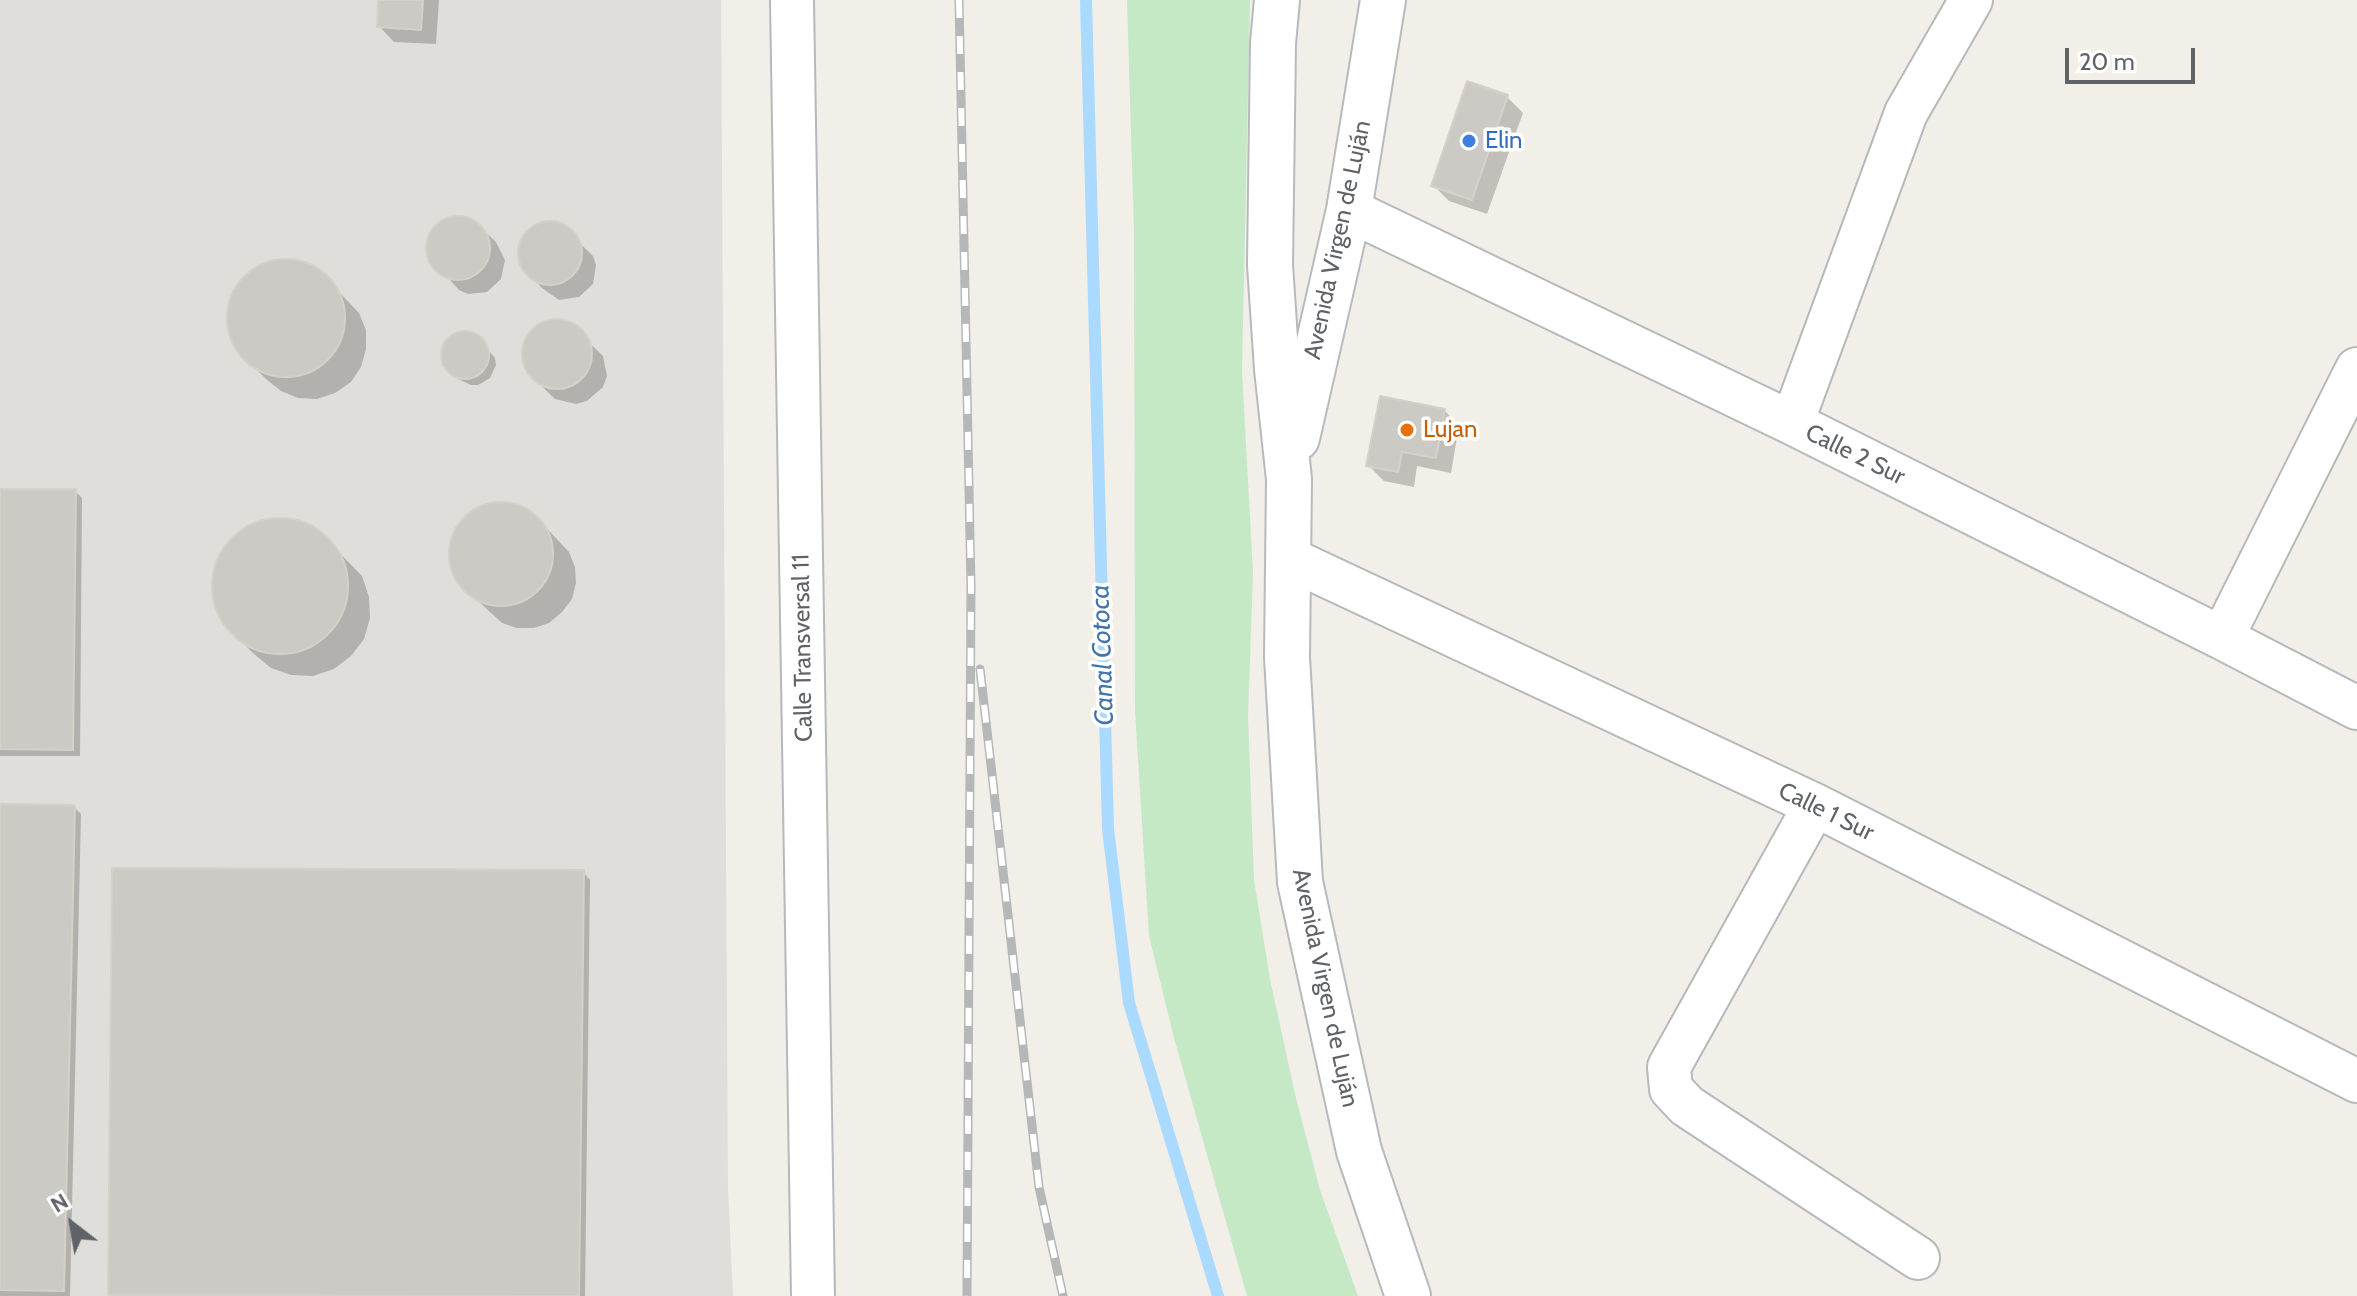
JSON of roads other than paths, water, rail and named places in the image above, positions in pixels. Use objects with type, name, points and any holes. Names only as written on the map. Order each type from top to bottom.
[{"type":"main road","name":"Avenida Virgen de Luján","points":[[1277,0],[1273,43],[1270,265],[1289,479],[1287,657],[1300,882],[1359,1151],[1408,1296]]},
{"type":"main road","name":"Avenida Virgen de Luján","points":[[1289,479],[1309,378],[1349,210],[1383,0]]},
{"type":"street","name":"Calle Transversal 11","points":[[792,0],[813,1296]]},
{"type":"street","points":[[1792,423],[1906,113],[1971,0]]},
{"type":"street","name":"Calle 2 Sur","points":[[1349,210],[1792,423],[2357,708]]},
{"type":"street","points":[[2222,638],[2357,369]]},
{"type":"street","name":"Calle 1 Sur","points":[[1288,558],[1815,805],[2357,1081]]},
{"type":"street","points":[[1815,805],[1669,1067],[1671,1089],[1687,1106],[1918,1258]]},
{"type":"waterway","name":"Canal Cotoca","points":[[1086,0],[1108,829],[1129,1003],[1218,1296]]},
{"type":"railway","points":[[959,0],[971,586],[967,1296]]},
{"type":"railway","points":[[980,669],[1039,1187],[1063,1296]]},
{"type":"place","name":"Elin","points":[[1469,141]]},
{"type":"place","name":"Lujan","points":[[1407,430]]}]
